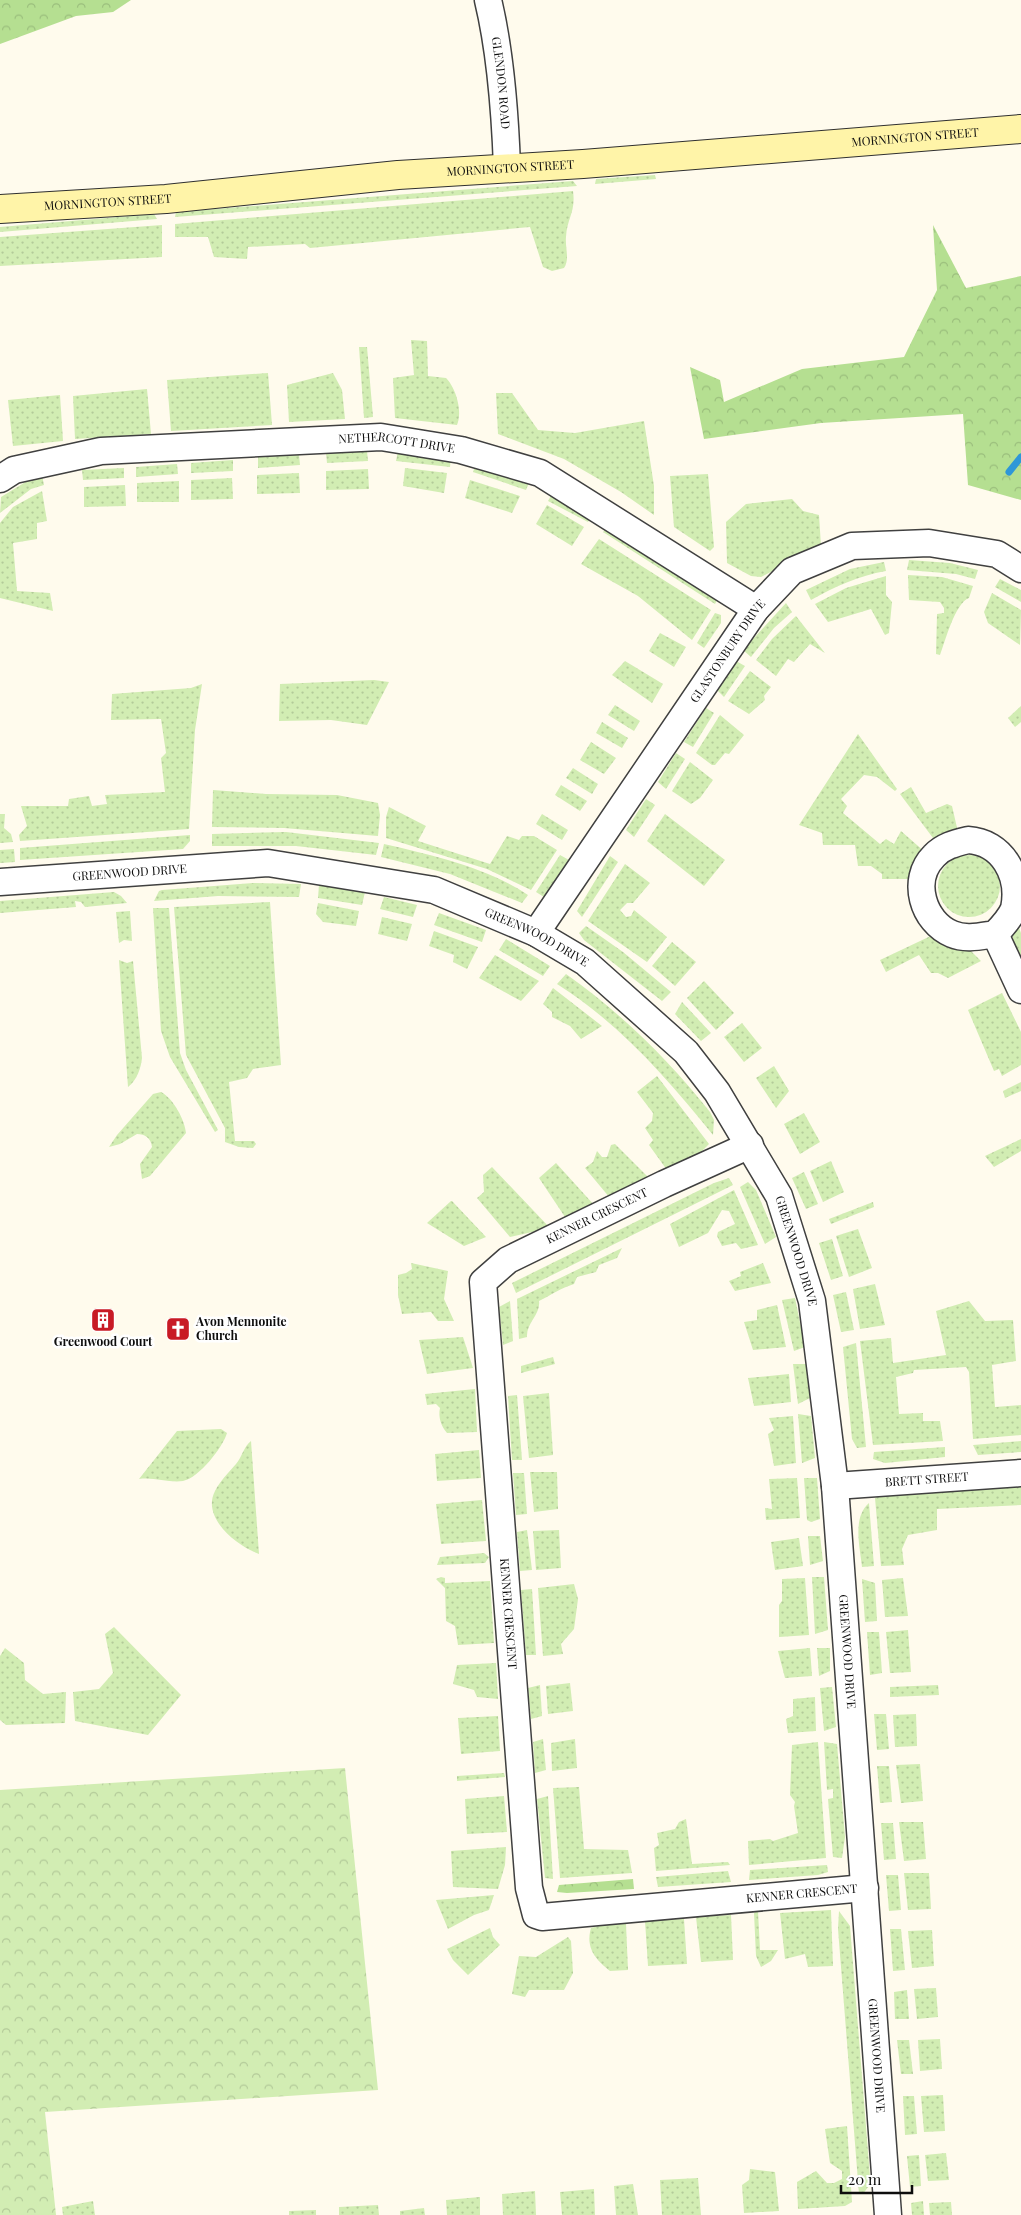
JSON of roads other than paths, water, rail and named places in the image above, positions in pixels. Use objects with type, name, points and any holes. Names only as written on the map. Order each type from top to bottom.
[{"type":"main road","name":"MORNINGTON STREET","points":[[0,209],[166,199],[388,176],[507,167],[583,164],[1021,129]]},
{"type":"street","name":"GLENDON ROAD","points":[[488,0],[493,20],[504,113],[507,167]]},
{"type":"street","name":"NETHERCOTT DRIVE","points":[[0,479],[14,470],[111,450],[381,437],[462,450],[540,473],[756,609]]},
{"type":"street","name":"GLASTONBURY DRIVE","points":[[536,933],[756,609],[792,571],[852,546],[929,543],[996,554],[1021,569]]},
{"type":"street","name":"GREENWOOD DRIVE","points":[[0,882],[268,863],[434,890],[536,933],[585,962],[686,1052],[718,1092],[779,1196],[812,1301],[835,1486],[888,2215]]},
{"type":"street","points":[[995,934],[1021,990]]},
{"type":"street","name":"KENNER CRESCENT","points":[[750,1145],[508,1260],[483,1282],[529,1888],[536,1915],[542,1917],[865,1888]]},
{"type":"street","name":"BRETT STREET","points":[[835,1486],[1021,1473]]},
{"type":"waterway","points":[[1009,472],[1021,457]]},
{"type":"place","name":"Greenwood Court","points":[[103,1320]]},
{"type":"place","name":"Avon Mennonite Church","points":[[178,1329]]}]
